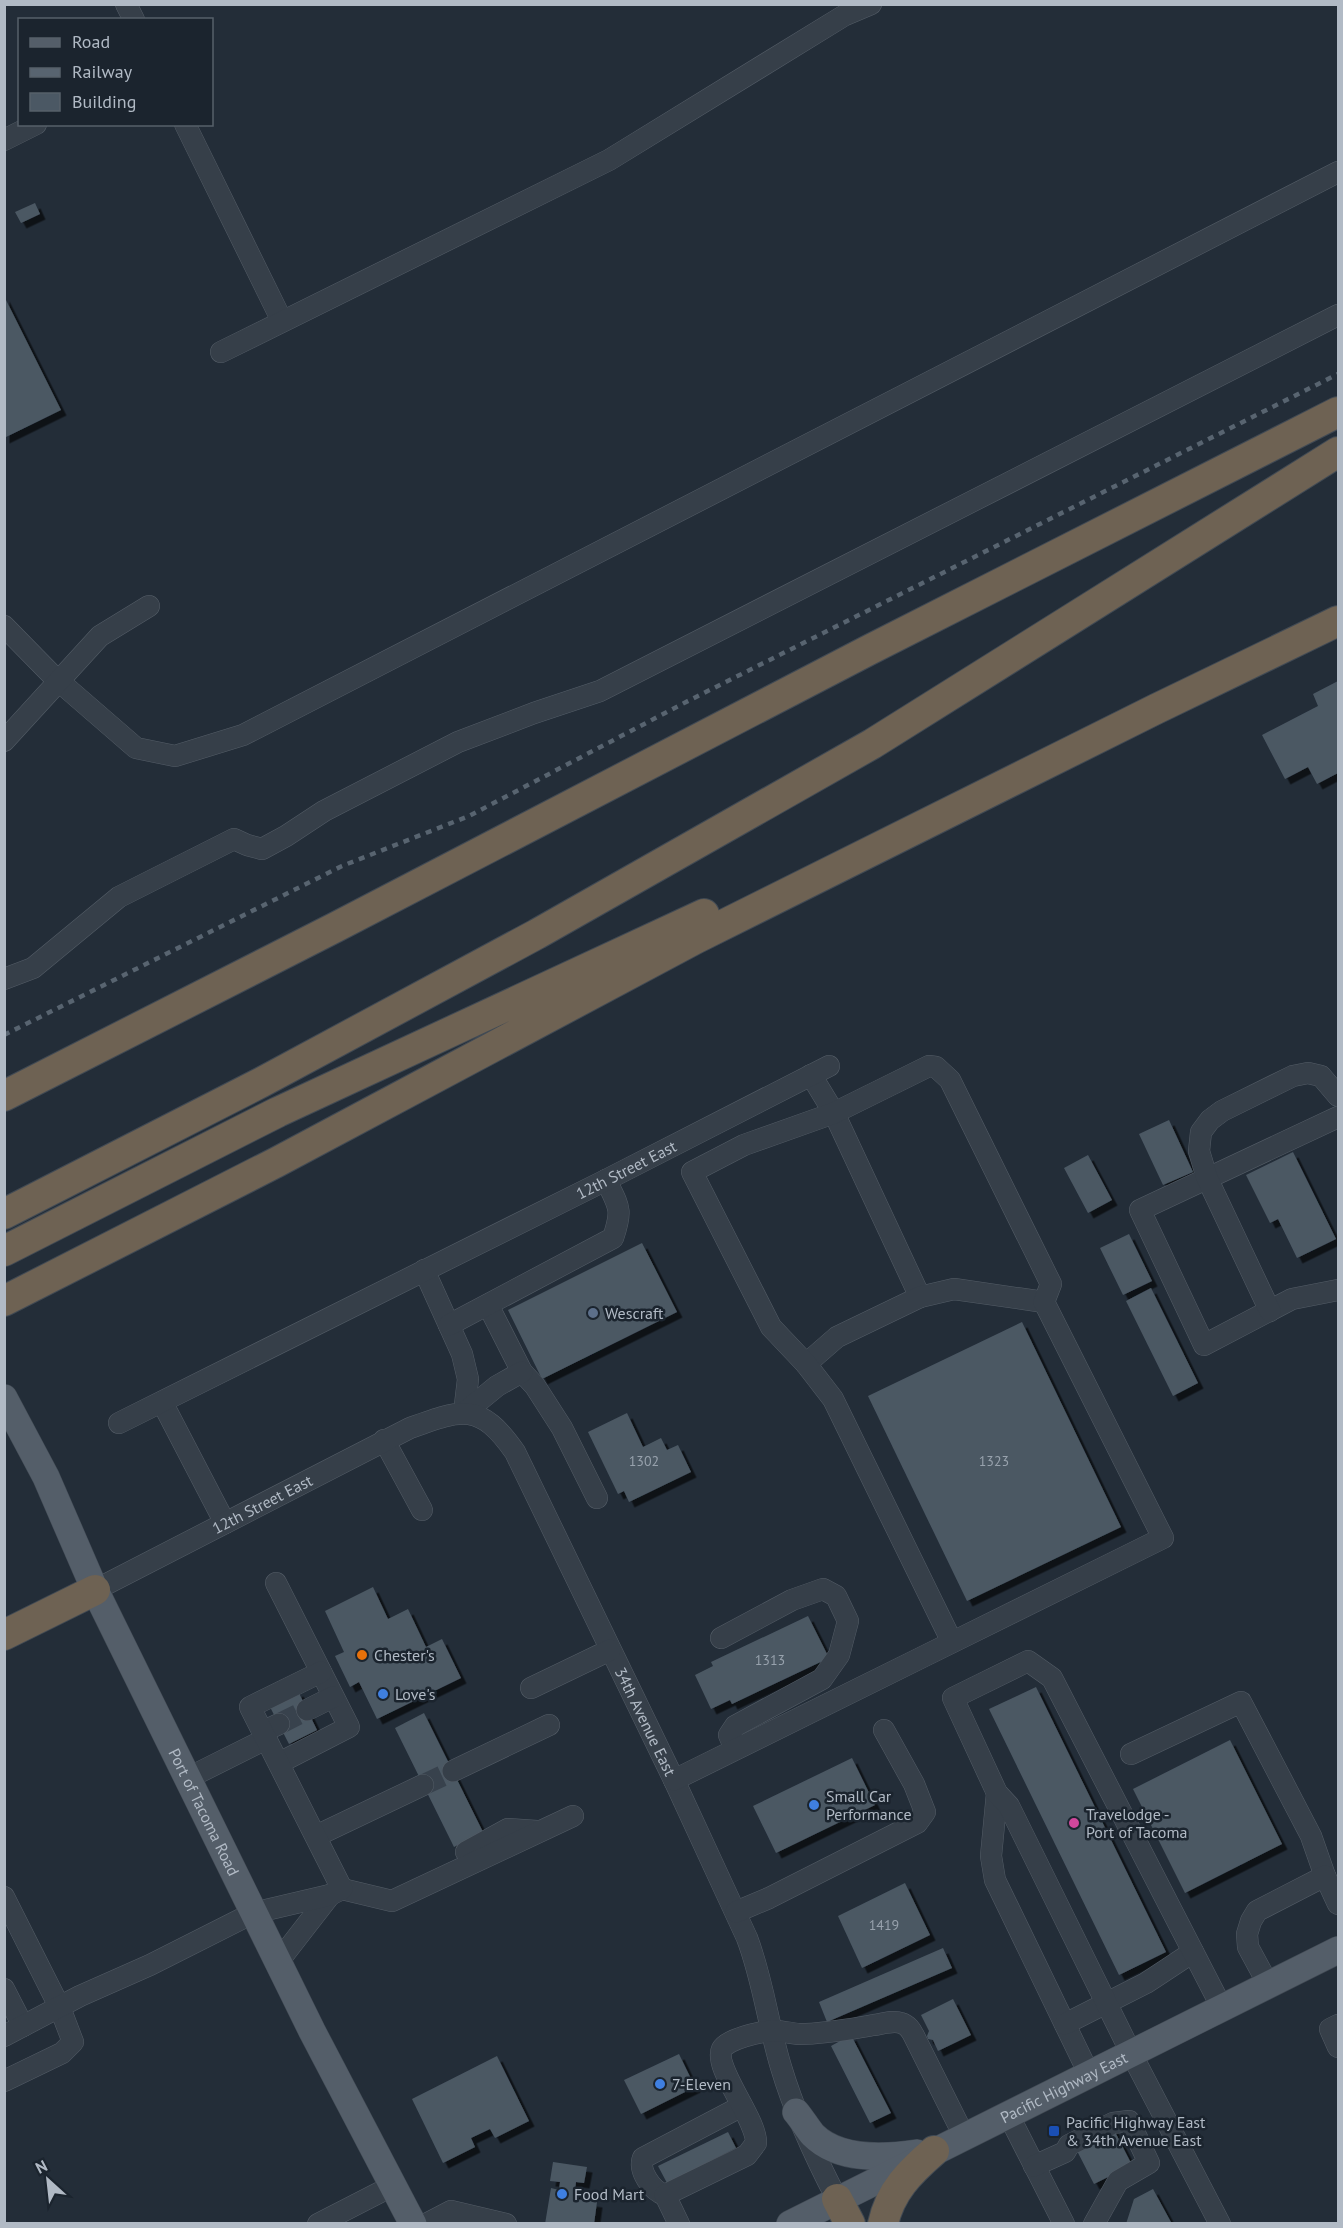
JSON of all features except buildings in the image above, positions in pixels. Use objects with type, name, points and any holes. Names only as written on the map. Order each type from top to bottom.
[{"type":"highway","points":[[4,1096],[357,916],[868,650],[1338,412]]},
{"type":"highway","points":[[4,1214],[262,1082],[537,934],[872,744],[1338,452]]},
{"type":"highway","points":[[4,1301],[277,1162],[697,938],[1338,621]]},
{"type":"highway","points":[[4,1251],[300,1102],[613,955],[1156,709]]},
{"type":"highway","points":[[4,1635],[95,1590]]},
{"type":"highway","points":[[883,2223],[890,2199],[907,2175],[933,2151]]},
{"type":"main road","name":"Port of Tacoma Road","points":[[4,1398],[45,1477],[95,1590],[312,2031],[413,2223]]},
{"type":"main road","name":"Pacific Highway East","points":[[790,2223],[843,2211],[933,2151],[1338,1950]]},
{"type":"main road","points":[[796,2112],[813,2135],[827,2145],[850,2154],[901,2155],[933,2151]]},
{"type":"street","points":[[126,4],[133,18]]},
{"type":"street","points":[[221,352],[609,160],[842,10],[871,4]]},
{"type":"street","points":[[4,140],[32,126]]},
{"type":"street","points":[[186,126],[282,321]]},
{"type":"street","points":[[4,626],[59,681],[136,748],[175,756],[243,735],[1338,172]]},
{"type":"street","points":[[4,980],[33,968],[119,897],[234,839],[262,849],[324,811],[458,742],[600,691],[1338,315]]},
{"type":"street","points":[[4,741],[100,636],[149,606]]},
{"type":"street","points":[[674,1780],[1163,1538],[1044,1302],[1051,1284],[950,1080],[936,1067],[929,1066],[834,1113],[744,1145],[692,1172]]},
{"type":"street","name":"12th Street East","points":[[119,1423],[606,1180],[820,1070],[834,1113]]},
{"type":"street","points":[[1270,1311],[1207,1178],[1199,1151],[1201,1132],[1210,1120],[1222,1111],[1293,1076],[1308,1073],[1322,1076],[1338,1096]]},
{"type":"street","points":[[834,1113],[920,1297]]},
{"type":"street","points":[[1338,1117],[1140,1210],[1204,1345],[1292,1299],[1338,1290]]},
{"type":"street","points":[[679,1143],[771,1327],[806,1364],[833,1399],[952,1642]]},
{"type":"street","points":[[449,1325],[613,1239],[619,1219],[619,1206],[606,1180]]},
{"type":"street","points":[[424,1270],[462,1353],[468,1379],[464,1413]]},
{"type":"street","points":[[806,1364],[837,1337],[920,1297],[954,1289],[1044,1302]]},
{"type":"street","points":[[488,1305],[522,1372],[536,1386],[550,1408],[597,1498]]},
{"type":"street","points":[[464,1413],[497,1386],[522,1372]]},
{"type":"street","points":[[162,1402],[225,1523]]},
{"type":"street","name":"12th Street East","points":[[95,1590],[384,1440],[443,1416],[464,1413]]},
{"type":"street","name":"34th Avenue East","points":[[464,1413],[484,1418],[500,1431],[514,1452],[674,1780],[736,1912],[757,1964],[781,2066],[796,2112],[843,2211]]},
{"type":"street","points":[[384,1440],[422,1510]]},
{"type":"street","points":[[276,1583],[349,1727],[279,1763]]},
{"type":"street","points":[[721,1638],[792,1600],[823,1589],[836,1596],[848,1621],[839,1655],[822,1679],[735,1726],[729,1735],[735,1749]]},
{"type":"street","points":[[531,1688],[609,1650]]},
{"type":"street","points":[[1220,2223],[1131,2053],[1009,1806],[997,1793],[952,1698],[1028,1661],[1052,1678],[1222,2008]]},
{"type":"street","points":[[321,1672],[250,1707],[269,1731],[279,1763],[316,1836],[336,1892]]},
{"type":"street","points":[[307,1710],[333,1697]]},
{"type":"street","points":[[1131,1754],[1241,1702],[1311,1836],[1338,1904]]},
{"type":"street","points":[[453,1771],[549,1725]]},
{"type":"street","points":[[736,1912],[769,1898],[917,1823],[925,1812],[914,1784],[884,1730]]},
{"type":"street","points":[[188,1778],[269,1731]]},
{"type":"street","points":[[316,1836],[423,1785]]},
{"type":"street","points":[[997,1793],[991,1856],[995,1880],[1089,2074]]},
{"type":"street","points":[[4,1989],[14,2031],[80,1996],[150,1965],[254,1912],[336,1892],[374,1896],[392,1901],[573,1816]]},
{"type":"street","points":[[1268,1984],[1248,1947],[1247,1935],[1251,1921],[1257,1911],[1325,1876]]},
{"type":"street","points":[[278,1962],[336,1892]]},
{"type":"street","points":[[4,2081],[62,2053],[73,2042],[60,2008],[6,1906]]},
{"type":"street","points":[[1065,2024],[1146,1983],[1193,1952]]},
{"type":"street","points":[[742,2106],[643,2158],[642,2166],[652,2187],[665,2195],[747,2156],[753,2150],[756,2137],[742,2106],[722,2064],[722,2049],[734,2040],[773,2031],[799,2034],[891,2022],[909,2027],[964,2136]]},
{"type":"street","points":[[1338,2025],[1330,2030],[1338,2047]]},
{"type":"street","points":[[1008,2114],[1064,2223]]},
{"type":"street","points":[[1034,2166],[1065,2152],[1069,2145],[1113,2122],[1129,2121],[1149,2163],[1118,2181],[1094,2223]]},
{"type":"street","points":[[1136,2136],[1167,2122]]},
{"type":"street","points":[[318,2223],[394,2185]]},
{"type":"street","points":[[665,2195],[679,2223]]},
{"type":"street","points":[[426,2223],[452,2211],[506,2223]]},
{"type":"tunnel","points":[[279,1724],[307,1710]]},
{"type":"tunnel","points":[[423,1785],[453,1771]]},
{"type":"railway","points":[[4,1035],[342,866],[469,816],[686,702],[1338,374]]},
{"type":"place","name":"Wescraft","points":[[593,1313]]},
{"type":"place","name":"Chester's","points":[[362,1655]]},
{"type":"place","name":"Love's","points":[[383,1694]]},
{"type":"place","name":"Small Car Performance","points":[[814,1805]]},
{"type":"place","name":"Travelodge - Port of Tacoma","points":[[1074,1823]]},
{"type":"place","name":"7-Eleven","points":[[660,2084]]},
{"type":"place","name":"Pacific Highway East & 34th Avenue East","points":[[1054,2131]]},
{"type":"place","name":"Food Mart","points":[[562,2194]]}]
